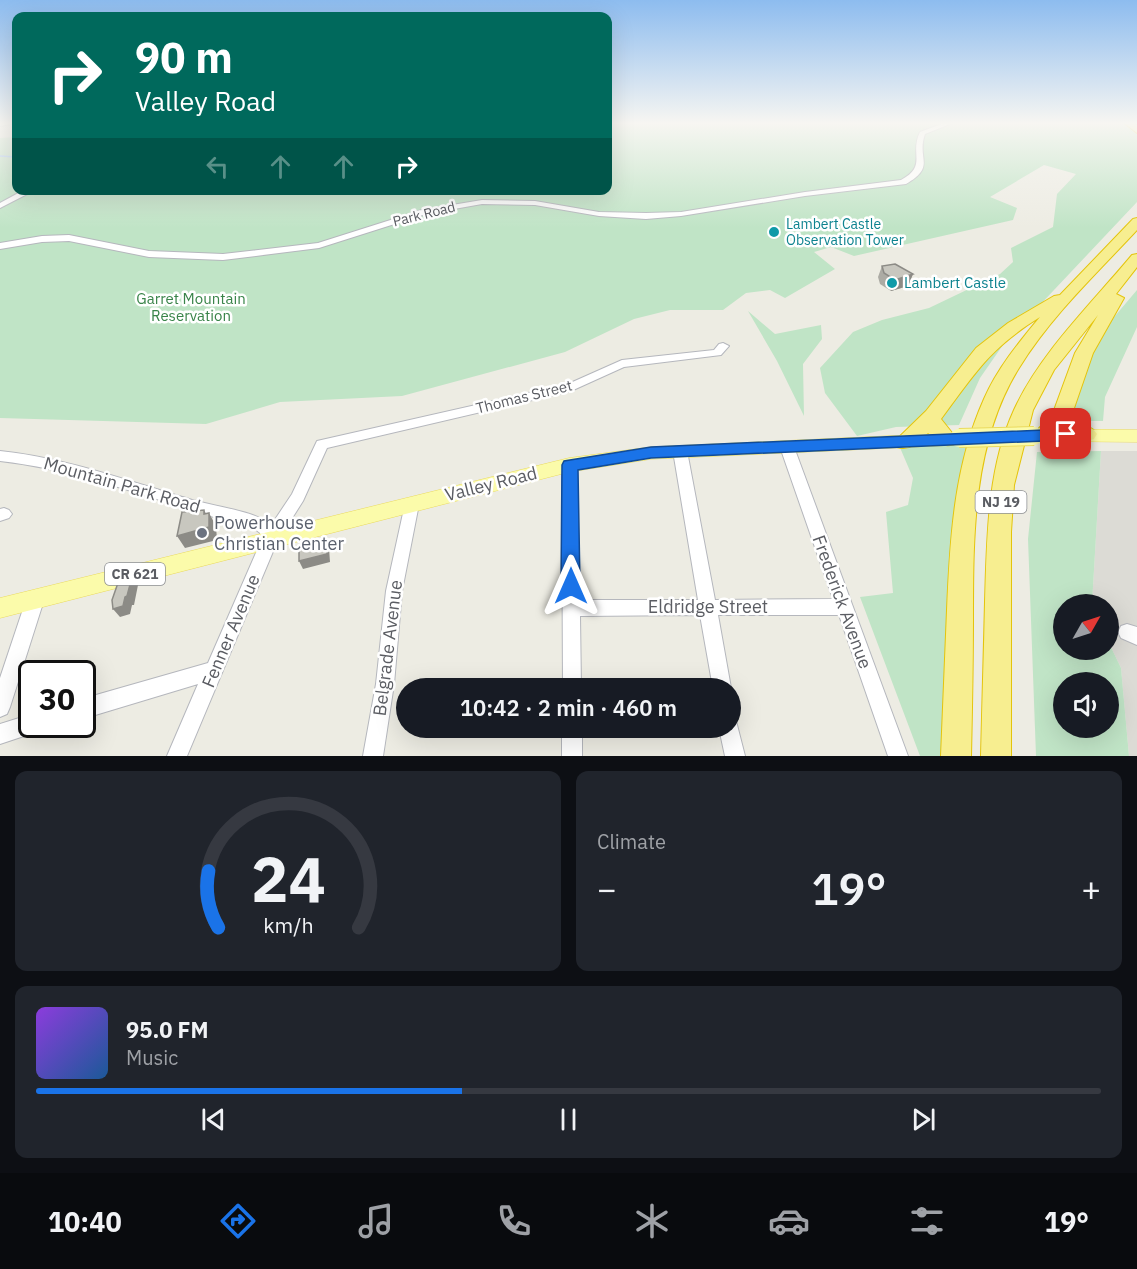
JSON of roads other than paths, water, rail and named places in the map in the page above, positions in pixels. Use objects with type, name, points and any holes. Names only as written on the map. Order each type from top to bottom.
[{"type":"highway","name":"NJ 19","points":[[956,756],[962,548],[967,496],[975,452],[986,415],[1008,370],[1044,324],[1137,222]]},
{"type":"highway","name":"NJ 19","points":[[996,756],[997,560],[1000,508],[1007,464],[1020,419],[1038,381],[1054,356],[1137,258]]},
{"type":"highway","points":[[1039,435],[1054,427],[1062,414],[1084,353],[1122,290],[1116,282]]},
{"type":"highway","points":[[904,442],[917,434],[931,419],[961,377],[989,345],[1023,319],[1074,291]]},
{"type":"highway","points":[[1062,414],[1062,418],[1070,427],[1087,434]]},
{"type":"highway","points":[[931,419],[933,426],[953,439]]},
{"type":"main road","name":"Valley Road","points":[[0,608],[270,538],[570,465],[680,451],[1039,435],[1137,435]]},
{"type":"street","name":"Park Road","points":[[0,246],[42,239],[69,238],[117,249],[173,256],[255,254],[319,244],[440,209],[502,201],[535,203],[599,214],[646,216],[681,214],[805,194],[903,182],[916,175],[920,169],[920,157]]},
{"type":"street","points":[[0,206],[21,195]]},
{"type":"street","name":"Thomas Street","points":[[322,444],[571,387],[622,364],[717,352],[723,346]]},
{"type":"street","name":"Fenner Avenue","points":[[177,756],[270,538],[298,497],[322,444]]},
{"type":"street","name":"Frederick Avenue","points":[[787,447],[898,756]]},
{"type":"street","points":[[680,451],[720,678]]},
{"type":"street","name":"Mountain Park Road","points":[[0,456],[76,468],[199,508],[259,524],[267,529],[270,538]]},
{"type":"street","points":[[570,465],[572,678]]},
{"type":"street","name":"Belgrade Avenue","points":[[373,756],[385,684],[394,591],[412,504]]},
{"type":"street","points":[[0,707],[35,600]]},
{"type":"street","name":"Eldridge Street","points":[[571,608],[844,607]]},
{"type":"street","points":[[96,705],[214,670]]},
{"type":"street","points":[[0,734],[18,728]]},
{"type":"street","points":[[572,738],[572,756]]},
{"type":"street","points":[[731,738],[735,756]]},
{"type":"place","name":"Lambert Castle Observation Tower","points":[[774,232]]},
{"type":"place","name":"Lambert Castle","points":[[892,283]]},
{"type":"place","name":"Powerhouse Christian Center","points":[[202,533]]},
{"type":"park label","name":"Garret Mountain Reservation","points":[[191,308]]}]
